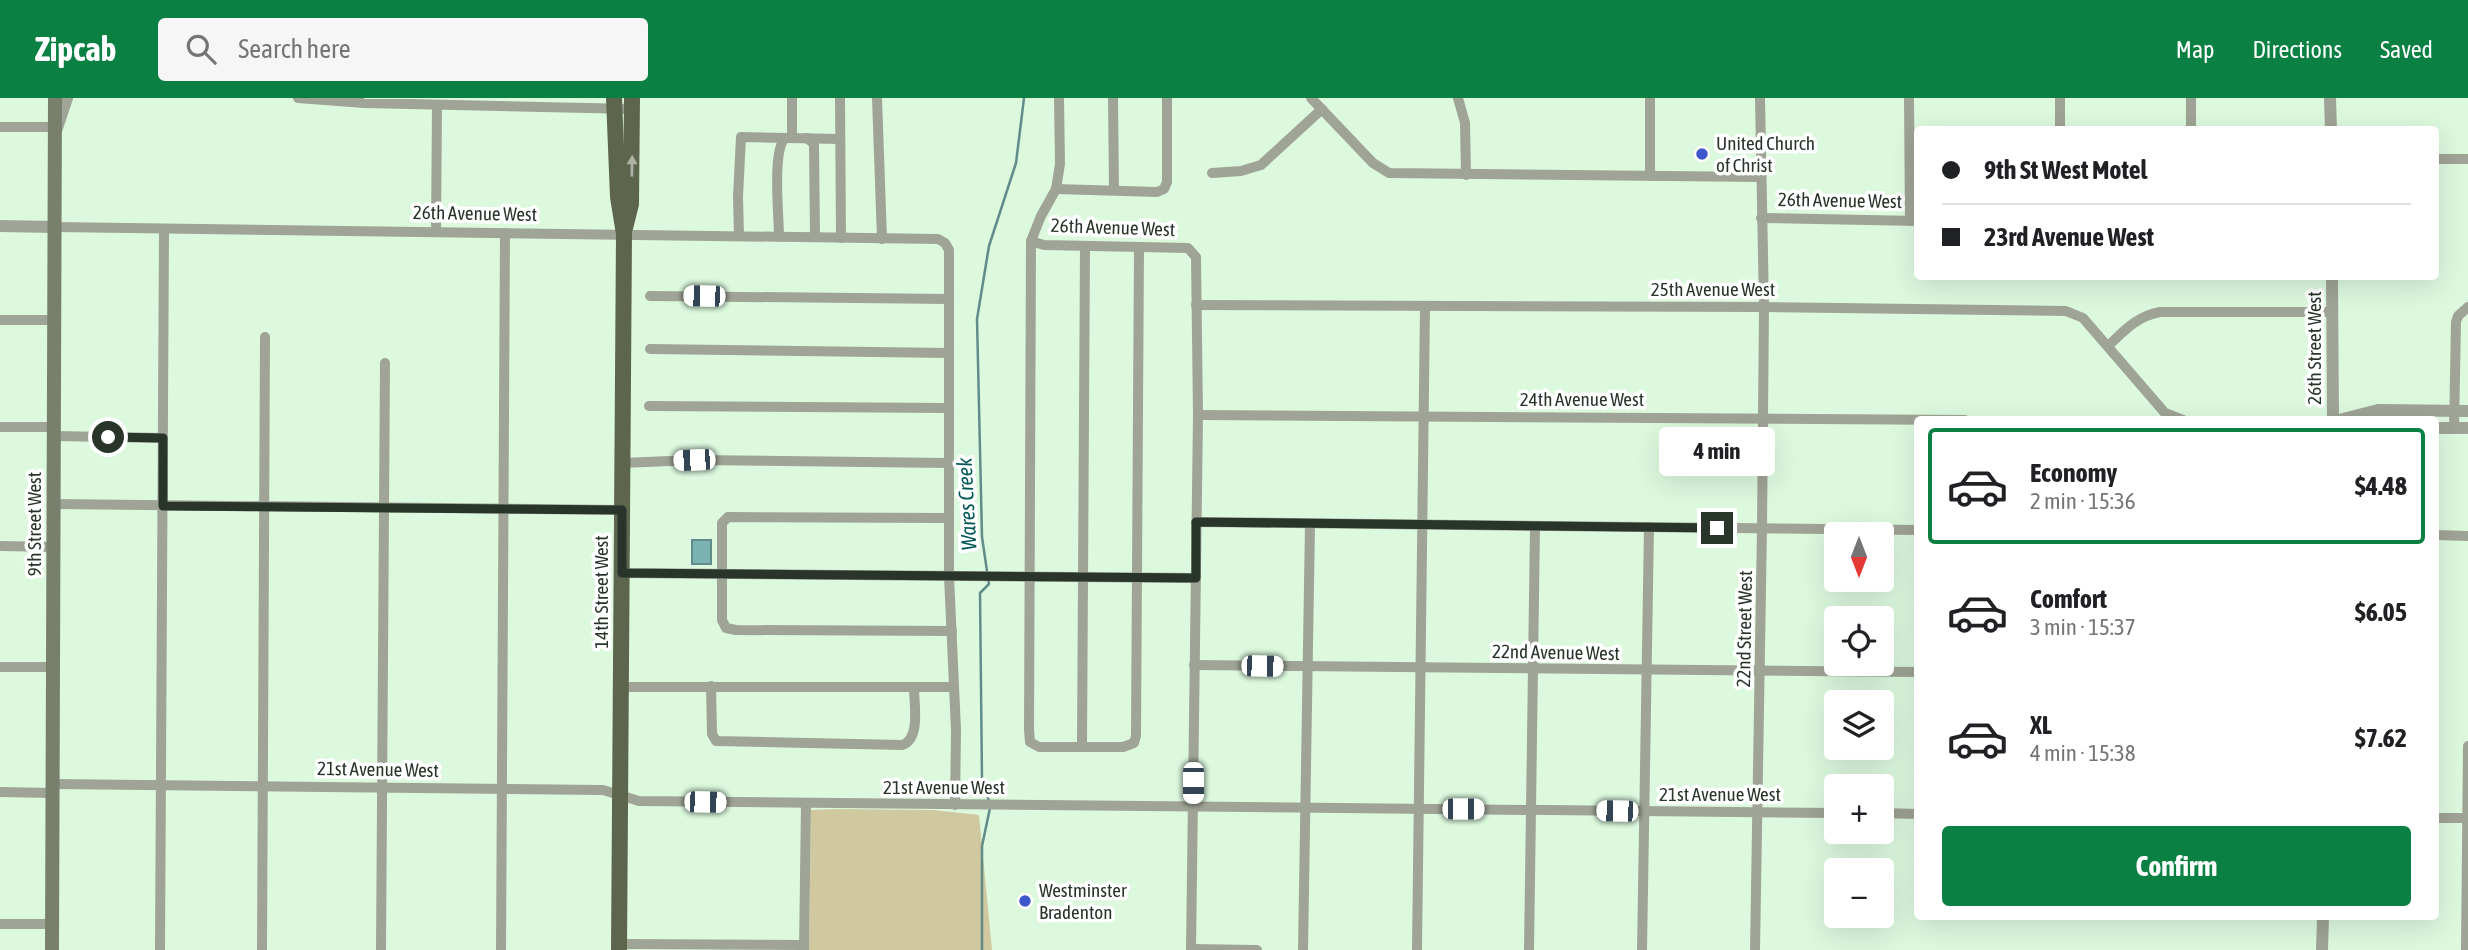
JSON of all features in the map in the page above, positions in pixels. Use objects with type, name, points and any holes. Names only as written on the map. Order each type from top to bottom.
[{"type":"main road","name":"9th Street West","points":[[52,950],[55,98]]},
{"type":"main road","name":"14th Street West","points":[[614,103],[618,197],[624,234],[620,947]]},
{"type":"main road","name":"14th Street West","points":[[624,234],[631,204],[632,103]]},
{"type":"street","points":[[0,127],[55,131],[67,98]]},
{"type":"street","points":[[298,98],[331,102],[437,105],[632,103]]},
{"type":"street","points":[[779,237],[780,144],[789,137],[792,98]]},
{"type":"street","points":[[840,98],[841,238]]},
{"type":"street","points":[[877,98],[882,239]]},
{"type":"street","points":[[1059,98],[1060,164],[1056,189],[1031,241],[1029,730],[1030,742],[1040,747],[1123,747],[1134,743],[1136,736],[1139,247]]},
{"type":"street","points":[[1113,98],[1114,190]]},
{"type":"street","points":[[1056,189],[1157,192],[1164,188],[1167,182],[1167,98]]},
{"type":"street","points":[[1311,98],[1373,163],[1390,173],[1760,177]]},
{"type":"street","points":[[1458,98],[1465,123],[1466,175]]},
{"type":"street","points":[[1650,98],[1650,176]]},
{"type":"street","name":"22nd Street West","points":[[1755,950],[1764,307],[1760,98]]},
{"type":"street","points":[[1909,98],[1914,221]]},
{"type":"street","points":[[2060,98],[2060,126]]},
{"type":"street","points":[[2191,98],[2191,126]]},
{"type":"street","points":[[2330,98],[2331,126]]},
{"type":"street","points":[[436,231],[437,105]]},
{"type":"street","points":[[1212,173],[1241,171],[1261,165],[1322,109]]},
{"type":"street","points":[[739,236],[741,137],[840,139]]},
{"type":"street","points":[[807,138],[813,141],[815,153],[815,237]]},
{"type":"street","points":[[2439,159],[2468,159]]},
{"type":"street","name":"26th Avenue West","points":[[1761,218],[1914,221]]},
{"type":"street","name":"26th Avenue West","points":[[0,226],[938,239],[947,245],[949,250],[949,299]]},
{"type":"street","points":[[160,950],[164,229]]},
{"type":"street","points":[[501,950],[505,233]]},
{"type":"street","name":"26th Avenue West","points":[[1031,241],[1044,245],[1188,248],[1196,257],[1196,305]]},
{"type":"street","points":[[1082,747],[1084,246]]},
{"type":"street","name":"26th Street West","points":[[2332,280],[2333,416]]},
{"type":"street","points":[[650,296],[949,299],[948,518],[955,805]]},
{"type":"street","points":[[1196,305],[1198,415],[1191,950],[1258,950]]},
{"type":"street","name":"25th Avenue West","points":[[1196,305],[2066,311],[2083,318],[2165,413],[2173,416]]},
{"type":"street","points":[[1417,950],[1425,306]]},
{"type":"street","points":[[2454,428],[2456,322],[2458,316],[2468,307]]},
{"type":"street","points":[[2108,346],[2142,317],[2160,312],[2333,312]]},
{"type":"street","points":[[0,320],[54,320]]},
{"type":"street","points":[[262,950],[265,337]]},
{"type":"street","points":[[649,349],[949,353]]},
{"type":"street","points":[[381,950],[386,363]]},
{"type":"street","points":[[649,406],[949,408]]},
{"type":"street","points":[[2355,416],[2378,410],[2468,411]]},
{"type":"street","name":"24th Avenue West","points":[[1198,415],[1914,419]]},
{"type":"street","points":[[0,427],[163,438]]},
{"type":"street","points":[[2439,428],[2468,428]]},
{"type":"street","points":[[622,463],[694,460],[949,463]]},
{"type":"street","points":[[54,504],[622,510]]},
{"type":"street","points":[[948,518],[733,516],[724,519],[722,620],[726,628],[736,630],[952,631]]},
{"type":"street","points":[[1196,522],[1914,530]]},
{"type":"street","points":[[1303,950],[1310,524]]},
{"type":"street","points":[[1530,950],[1535,526]]},
{"type":"street","points":[[1642,950],[1649,527]]},
{"type":"street","points":[[2439,535],[2468,536]]},
{"type":"street","points":[[0,547],[54,547]]},
{"type":"street","points":[[622,573],[1196,578]]},
{"type":"street","name":"22nd Avenue West","points":[[1194,665],[1914,672]]},
{"type":"street","points":[[0,667],[53,667]]},
{"type":"street","points":[[711,686],[712,734],[716,741],[902,745],[911,740],[914,729],[914,688]]},
{"type":"street","points":[[621,687],[954,687]]},
{"type":"street","points":[[2466,950],[2468,746]]},
{"type":"street","name":"21st Avenue West","points":[[0,792],[161,783],[603,790],[639,801],[806,804],[1824,813]]},
{"type":"street","points":[[620,947],[804,948],[806,804]]},
{"type":"street","points":[[1894,813],[1914,814]]},
{"type":"street","points":[[2439,818],[2467,818]]},
{"type":"street","points":[[2322,950],[2323,920]]},
{"type":"street","points":[[0,924],[52,924]]},
{"type":"shaded area","points":[[811,810],[933,810],[979,815],[992,950],[809,950]]},
{"type":"water","points":[[692,540],[711,540],[711,564],[692,564]]},
{"type":"waterway","name":"Wares Creek","points":[[987,571],[982,537],[977,319],[989,246],[1016,163],[1024,98]]},
{"type":"waterway","name":"Wares Creek","points":[[988,578],[989,584],[980,593],[982,780],[989,801]]},
{"type":"waterway","name":"Wares Creek","points":[[982,950],[982,846],[990,808]]},
{"type":"place","name":"United Church of Christ","points":[[1702,154]]},
{"type":"place","name":"Westminster Bradenton","points":[[1025,901]]},
{"type":"route","points":[[108,437],[163,438],[163,506],[622,510],[622,573],[1196,578],[1196,522],[1717,528]]}]
